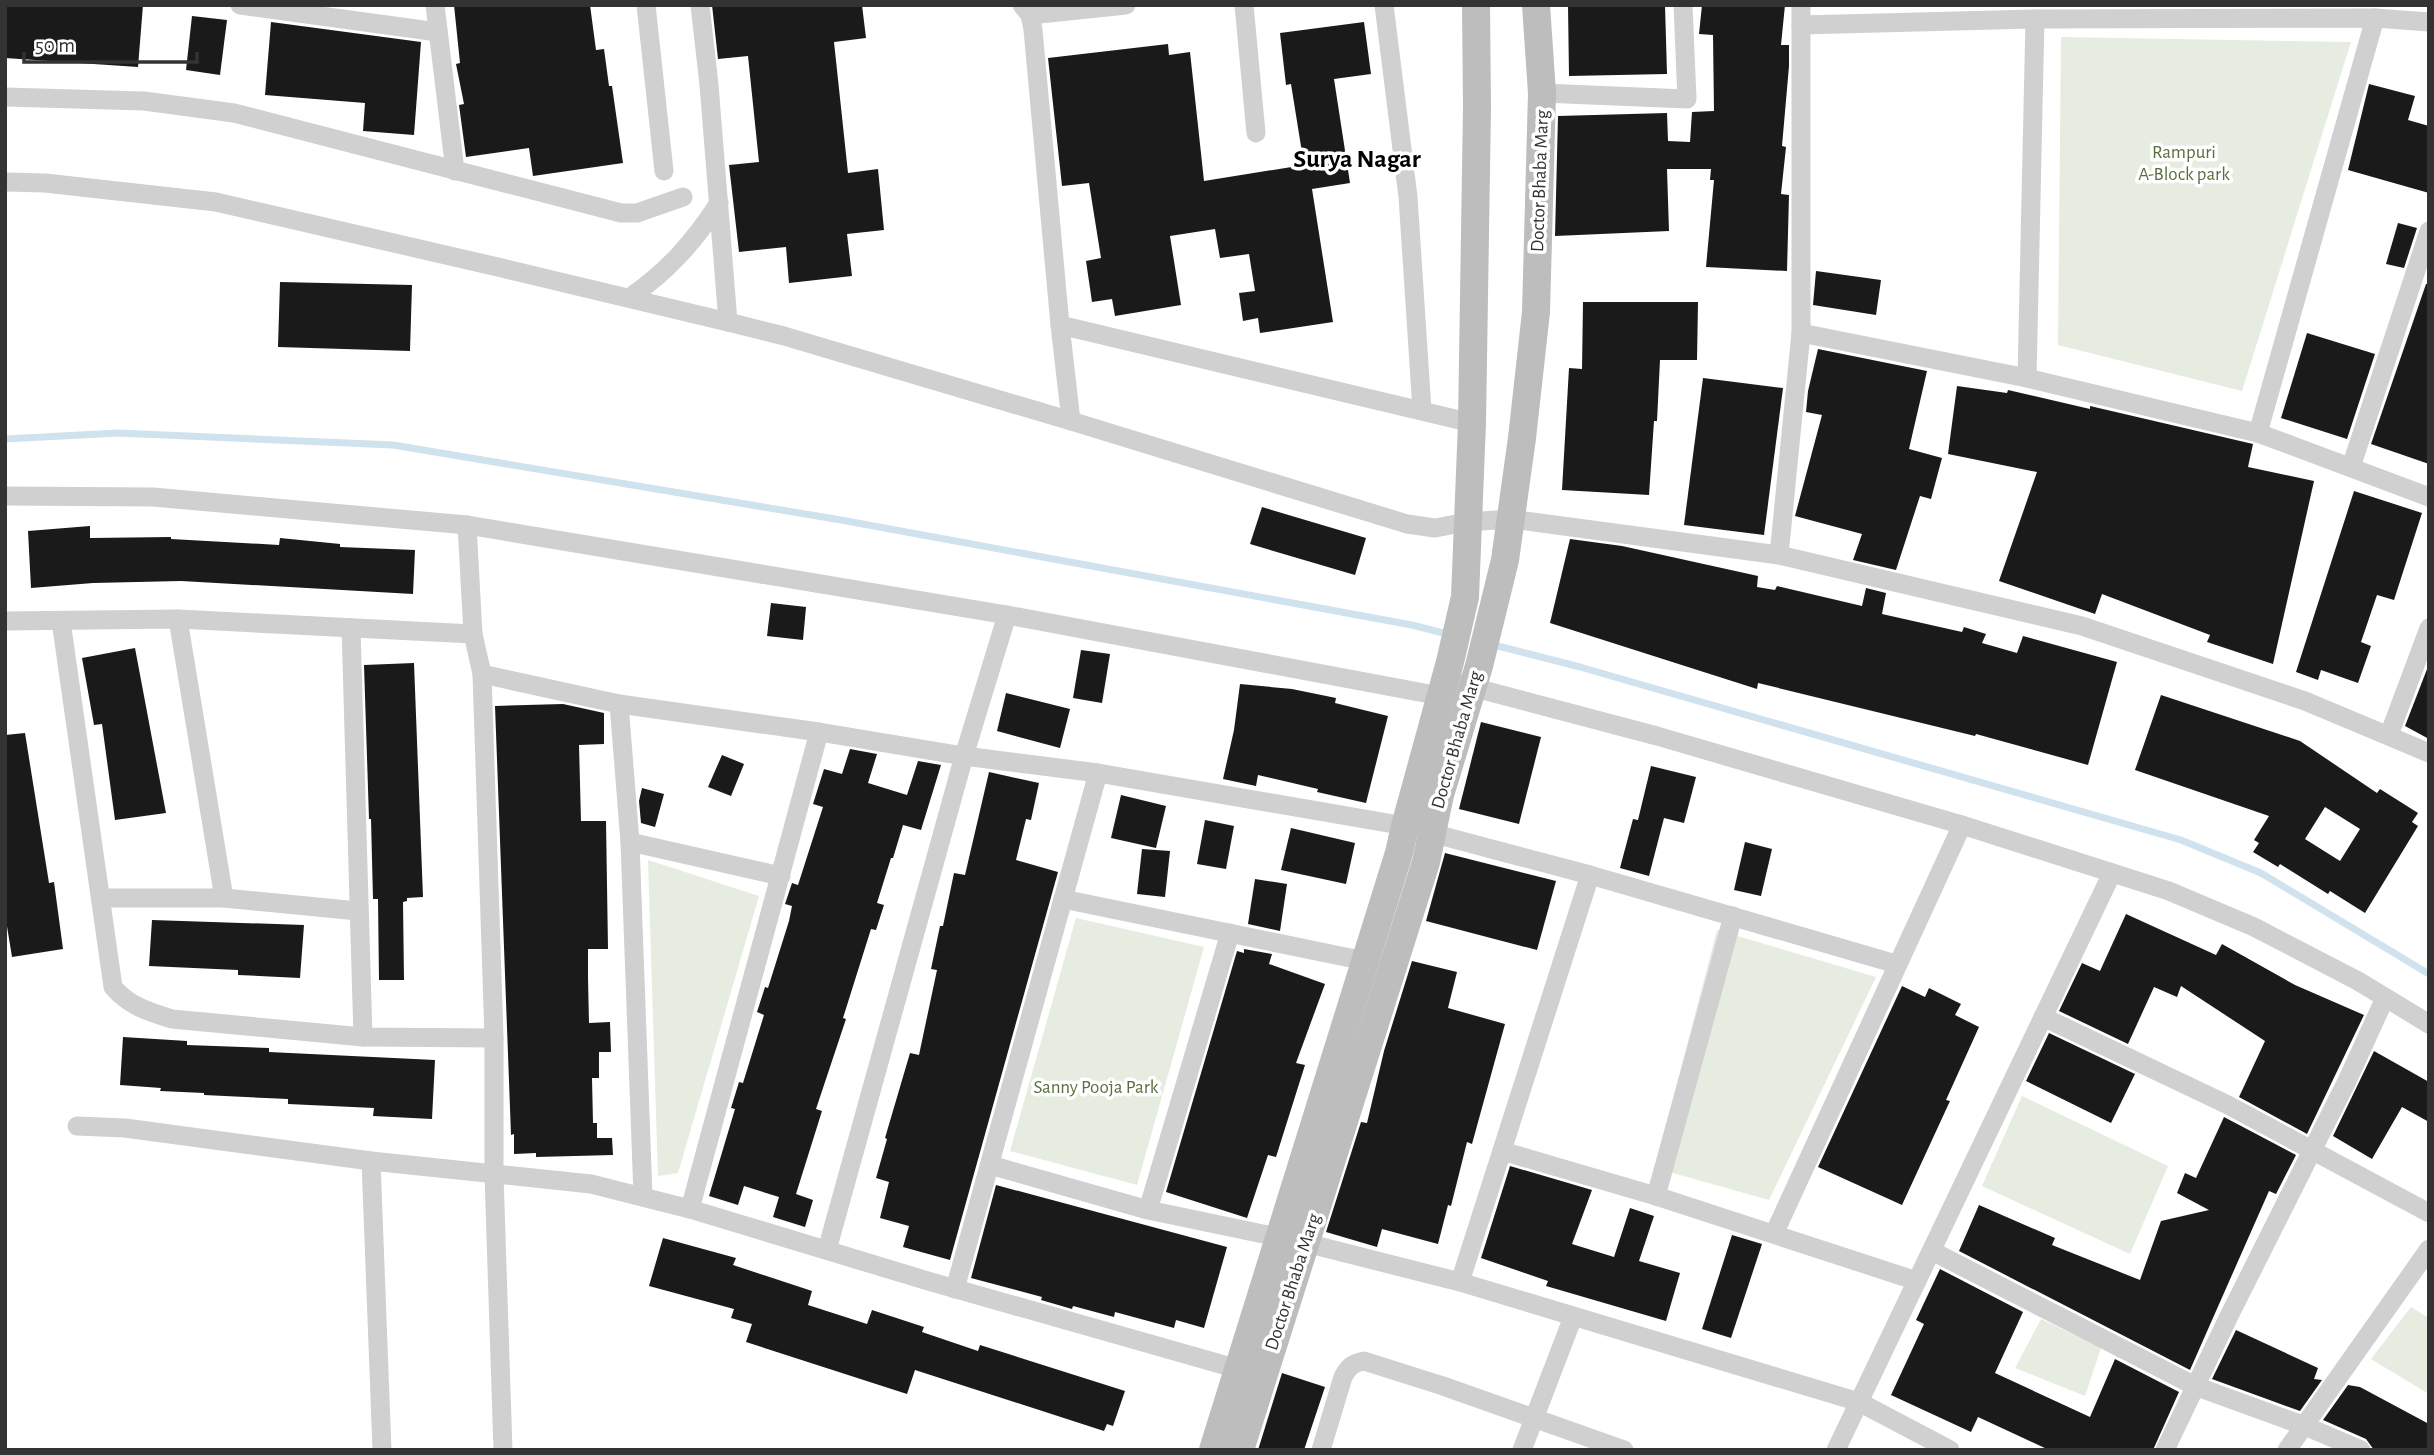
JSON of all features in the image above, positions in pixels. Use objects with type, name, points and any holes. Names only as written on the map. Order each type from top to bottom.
[{"type":"street","points":[[240,5],[438,32]]},
{"type":"street","points":[[435,5],[455,171]]},
{"type":"street","points":[[646,5],[664,171]]},
{"type":"street","points":[[700,5],[728,322]]},
{"type":"street","points":[[1244,5],[1256,133]]},
{"type":"street","points":[[1384,5],[1408,197],[1422,410]]},
{"type":"street","name":"Doctor Bhaba Marg","points":[[1459,682],[1472,423],[1476,5]]},
{"type":"street","name":"Doctor Bhaba Marg","points":[[1213,1450],[1399,853],[1418,830],[1459,682],[1492,610],[1506,560],[1536,312],[1542,93],[1536,5]]},
{"type":"street","points":[[1542,93],[1687,99],[1683,5]]},
{"type":"street","points":[[1071,421],[1059,325],[1033,30],[1026,10],[1119,6]]},
{"type":"street","points":[[1779,555],[1801,333],[1801,15],[2035,19],[2375,18],[2429,22]]},
{"type":"street","points":[[2258,433],[2375,18]]},
{"type":"street","points":[[2027,378],[2035,19]]},
{"type":"street","points":[[5,97],[144,101],[186,105],[281,124],[621,213],[638,214],[683,197]]},
{"type":"street","points":[[5,182],[45,183],[216,202],[728,322],[1071,421],[1407,524],[1435,528],[1467,522],[1511,519],[1779,555],[2082,626],[2305,701],[2429,753]]},
{"type":"street","points":[[629,298],[674,262],[692,243],[719,204]]},
{"type":"street","points":[[2351,467],[2429,231]]},
{"type":"street","points":[[1059,325],[1472,423]]},
{"type":"street","points":[[1801,333],[2027,378],[2258,433],[2429,498]]},
{"type":"street","points":[[5,496],[153,497],[467,525],[1007,615],[1459,682],[1657,736],[1962,825],[2169,891],[2254,927],[2429,1024]]},
{"type":"street","points":[[467,525],[473,634],[482,674],[494,1038],[494,1175],[503,1450]]},
{"type":"street","points":[[827,1250],[964,756],[1007,615]]},
{"type":"street","points":[[5,621],[178,619],[473,634]]},
{"type":"street","points":[[178,619],[224,898]]},
{"type":"street","points":[[61,621],[113,987],[123,999],[172,1019],[363,1037],[494,1038]]},
{"type":"street","points":[[351,628],[363,1037]]},
{"type":"street","points":[[2389,735],[2429,628]]},
{"type":"street","points":[[482,674],[619,704],[819,732],[964,756],[1098,773],[1418,830],[1590,875],[1896,964]]},
{"type":"street","points":[[619,704],[630,842],[643,1196]]},
{"type":"street","points":[[690,1209],[819,732]]},
{"type":"street","points":[[955,1289],[1098,773]]},
{"type":"street","points":[[1774,1234],[1962,825]]},
{"type":"street","name":"Doctor Bhaba Marg","points":[[1240,1450],[1426,862],[1418,830]]},
{"type":"street","points":[[630,842],[781,876]]},
{"type":"street","points":[[1836,1450],[2112,873]]},
{"type":"street","points":[[1461,1282],[1590,875]]},
{"type":"street","points":[[101,898],[224,898],[358,911]]},
{"type":"street","points":[[1063,899],[1365,961]]},
{"type":"street","points":[[1656,1196],[1733,916]]},
{"type":"street","points":[[1148,1210],[1230,933]]},
{"type":"street","points":[[2165,1450],[2385,998]]},
{"type":"street","points":[[2043,1017],[2217,1099],[2429,1213]]},
{"type":"street","points":[[77,1126],[125,1128],[371,1161],[591,1184],[690,1209],[955,1289],[1238,1368]]},
{"type":"street","points":[[1502,1151],[1656,1196],[1917,1281]]},
{"type":"street","points":[[371,1161],[382,1450]]},
{"type":"street","points":[[990,1165],[1148,1210],[1306,1243],[1461,1282],[1859,1402],[1921,1443],[1950,1450]]},
{"type":"street","points":[[2287,1450],[2429,1249]]},
{"type":"street","points":[[1932,1251],[2194,1386],[2305,1426],[2361,1450]]},
{"type":"street","points":[[1522,1450],[1573,1317]]},
{"type":"street","points":[[1321,1450],[1343,1377],[1354,1363],[1364,1362],[1443,1386],[1624,1450]]},
{"type":"green space","name":"Rampuri A-Block park","points":[[2061,37],[2351,42],[2242,391],[2058,345]]},
{"type":"green space","points":[[648,860],[759,896],[678,1173],[658,1176]]},
{"type":"green space","name":"Sanny Pooja Park","points":[[1076,918],[1204,947],[1137,1185],[1010,1151]]},
{"type":"green space","points":[[1717,930],[1876,977],[1769,1200],[1655,1168]]},
{"type":"green space","points":[[2022,1096],[2168,1166],[2130,1254],[1982,1186]]},
{"type":"green space","points":[[2411,1307],[2429,1318],[2429,1394],[2371,1359]]},
{"type":"green space","points":[[2041,1319],[2101,1348],[2085,1396],[2015,1368]]},
{"type":"building","points":[[5,5],[143,5],[138,67],[5,58]]},
{"type":"building","points":[[454,5],[590,5],[596,50],[604,49],[609,86],[612,86],[623,163],[533,176],[529,148],[466,157],[459,105],[464,104],[456,64],[460,63]]},
{"type":"building","points":[[712,5],[862,5],[866,38],[834,42],[848,173],[878,169],[884,230],[847,234],[852,276],[789,283],[786,247],[739,252],[729,165],[759,162],[748,56],[718,59]]},
{"type":"building","points":[[1568,5],[1665,5],[1667,74],[1569,76]]},
{"type":"building","points":[[1702,5],[1785,5],[1781,45],[1789,45],[1789,66],[1781,194],[1789,195],[1787,271],[1706,267],[1714,180],[1710,180],[1711,169],[1667,169],[1669,231],[1555,236],[1558,116],[1667,113],[1668,141],[1690,142],[1692,112],[1714,111],[1713,35],[1699,34]]},
{"type":"building","points":[[192,16],[227,20],[220,75],[186,70]]},
{"type":"building","points":[[271,22],[421,42],[414,135],[363,131],[365,103],[265,95]]},
{"type":"building","points":[[1364,22],[1371,74],[1334,79],[1350,183],[1312,189],[1333,322],[1260,333],[1258,318],[1243,321],[1239,293],[1255,291],[1249,254],[1220,258],[1215,229],[1170,236],[1181,305],[1115,316],[1112,299],[1092,302],[1086,261],[1101,258],[1089,183],[1062,186],[1048,58],[1168,44],[1169,55],[1190,52],[1204,181],[1304,165],[1291,84],[1286,85],[1280,33]]},
{"type":"building","points":[[2369,84],[2415,96],[2408,120],[2429,126],[2429,193],[2348,170]]},
{"type":"building","points":[[2398,223],[2417,228],[2404,268],[2386,264]]},
{"type":"building","points":[[1816,271],[1881,280],[1876,315],[1813,305]]},
{"type":"building","points":[[280,282],[412,285],[410,351],[278,347]]},
{"type":"building","points":[[2426,284],[2429,284],[2429,464],[2371,444]]},
{"type":"building","points":[[1583,302],[1698,302],[1697,360],[1660,360],[1649,495],[1562,490],[1569,368],[1582,369]]},
{"type":"building","points":[[2307,333],[2375,354],[2347,439],[2281,418]]},
{"type":"building","points":[[1818,349],[1927,371],[1909,449],[1942,458],[1931,499],[1920,496],[1896,570],[1853,560],[1862,534],[1795,516],[1822,415],[1806,412]]},
{"type":"building","points":[[1703,378],[1783,388],[1764,535],[1684,525]]},
{"type":"building","points":[[1957,386],[2007,393],[2008,390],[2090,409],[2090,406],[2253,444],[2248,467],[2314,481],[2273,664],[2207,642],[2210,635],[2102,594],[2095,614],[1999,581],[2037,472],[1948,454]]},
{"type":"building","points":[[2354,491],[2422,513],[2394,600],[2377,595],[2361,642],[2371,646],[2358,683],[2321,670],[2318,680],[2296,672]]},
{"type":"building","points":[[1262,507],[1366,538],[1355,575],[1250,544]]},
{"type":"building","points":[[90,526],[90,538],[171,537],[279,545],[280,538],[340,544],[340,547],[415,550],[413,594],[181,581],[93,583],[31,588],[28,531]]},
{"type":"building","points":[[1570,539],[1622,546],[1758,576],[1757,587],[1775,590],[1777,586],[1862,606],[1866,588],[1886,593],[1882,614],[1962,632],[1964,627],[1986,634],[1982,643],[2017,653],[2023,636],[2117,662],[2088,765],[1976,734],[1975,736],[1758,683],[1757,689],[1550,623]]},
{"type":"building","points":[[771,603],[806,607],[803,640],[767,636]]},
{"type":"building","points":[[135,648],[166,813],[115,820],[102,724],[94,725],[82,658]]},
{"type":"building","points":[[1081,650],[1110,654],[1102,703],[1073,698]]},
{"type":"building","points":[[414,663],[423,897],[407,898],[407,901],[403,902],[404,980],[379,980],[378,899],[373,899],[364,665]]},
{"type":"building","points":[[2429,664],[2429,739],[2405,726]]},
{"type":"building","points":[[1240,684],[1292,689],[1336,698],[1335,703],[1388,716],[1366,803],[1258,775],[1256,786],[1223,779],[1234,730]]},
{"type":"building","points":[[1006,693],[1070,709],[1060,748],[997,731]]},
{"type":"building","points":[[2161,695],[2300,741],[2377,793],[2380,789],[2418,813],[2412,822],[2418,826],[2365,913],[2330,891],[2328,894],[2280,864],[2278,867],[2253,852],[2259,843],[2254,840],[2269,816],[2135,770]],"holes":[[[2325,807],[2360,829],[2340,861],[2305,839]]]},
{"type":"building","points":[[563,704],[604,713],[604,744],[579,745],[581,821],[606,821],[608,949],[588,949],[588,978],[589,1023],[610,1022],[611,1052],[599,1052],[599,1078],[592,1078],[593,1123],[597,1123],[597,1138],[612,1138],[613,1155],[536,1157],[536,1153],[514,1154],[514,1134],[511,1135],[495,706]]},
{"type":"building","points":[[1481,722],[1541,737],[1519,824],[1459,809]]},
{"type":"building","points":[[25,733],[49,883],[54,882],[63,949],[12,957],[5,914],[5,735]]},
{"type":"building","points":[[850,749],[877,754],[868,783],[907,795],[918,761],[941,765],[921,830],[903,825],[891,858],[877,903],[884,905],[876,930],[871,929],[843,1018],[846,1019],[816,1109],[822,1111],[796,1194],[813,1200],[805,1227],[773,1217],[779,1197],[744,1186],[738,1205],[709,1196],[735,1109],[731,1108],[739,1082],[743,1083],[764,1015],[757,1012],[765,987],[768,988],[789,921],[792,906],[785,904],[792,883],[798,885],[823,807],[813,804],[824,769],[842,774]]},
{"type":"building","points":[[722,755],[744,764],[731,796],[708,787]]},
{"type":"building","points":[[1651,766],[1696,777],[1684,823],[1664,818],[1649,876],[1620,868],[1633,819],[1638,820]]},
{"type":"building","points":[[989,772],[1039,783],[1031,820],[1026,819],[1016,860],[1058,872],[950,1260],[903,1247],[909,1226],[880,1218],[889,1182],[876,1178],[910,1053],[919,1055],[937,970],[931,969],[940,926],[943,926],[954,873],[965,875]]},
{"type":"building","points":[[642,788],[664,794],[655,827],[641,823],[639,801]]},
{"type":"building","points":[[1121,795],[1166,806],[1156,848],[1111,838]]},
{"type":"building","points":[[1205,820],[1234,826],[1226,869],[1197,864]]},
{"type":"building","points":[[1291,828],[1355,843],[1346,884],[1281,870]]},
{"type":"building","points":[[1745,842],[1772,849],[1761,896],[1734,890]]},
{"type":"building","points":[[1142,849],[1170,851],[1165,897],[1137,894]]},
{"type":"building","points":[[1445,853],[1556,881],[1537,950],[1426,921]]},
{"type":"building","points":[[1255,879],[1287,884],[1280,931],[1248,924]]},
{"type":"building","points":[[2126,914],[2216,955],[2222,944],[2295,985],[2364,1015],[2307,1134],[2239,1097],[2265,1041],[2181,986],[2177,997],[2154,987],[2128,1044],[2059,1011],[2082,963],[2100,971]]},
{"type":"building","points":[[152,920],[304,925],[300,978],[238,975],[238,970],[149,966]]},
{"type":"building","points":[[1244,949],[1272,954],[1269,964],[1325,984],[1296,1063],[1305,1065],[1276,1157],[1268,1155],[1247,1218],[1166,1192],[1237,951],[1244,953]]},
{"type":"building","points":[[1412,961],[1457,972],[1448,1008],[1505,1024],[1472,1144],[1467,1142],[1451,1206],[1448,1205],[1438,1244],[1382,1229],[1377,1247],[1326,1232],[1361,1122],[1367,1123],[1384,1051]]},
{"type":"building","points":[[1902,986],[1925,997],[1929,988],[1961,1004],[1955,1015],[1979,1027],[1946,1100],[1950,1101],[1902,1205],[1818,1167]]},
{"type":"building","points":[[2049,1033],[2135,1074],[2111,1123],[2026,1081]]},
{"type":"building","points":[[123,1037],[187,1041],[187,1045],[269,1048],[269,1052],[435,1060],[432,1119],[373,1116],[374,1108],[288,1104],[288,1099],[204,1095],[120,1085]]},
{"type":"building","points":[[2374,1051],[2429,1082],[2429,1122],[2402,1107],[2372,1159],[2333,1136]]},
{"type":"building","points":[[2224,1117],[2296,1155],[2276,1194],[2269,1191],[2190,1370],[1959,1251],[1979,1205],[2055,1238],[2052,1245],[2140,1280],[2161,1221],[2209,1210],[2177,1193],[2185,1173],[2196,1178]]},
{"type":"building","points":[[1510,1166],[1592,1190],[1572,1244],[1614,1257],[1630,1208],[1654,1216],[1639,1261],[1680,1273],[1666,1321],[1546,1286],[1548,1281],[1481,1258]]},
{"type":"building","points":[[996,1185],[1227,1247],[1204,1328],[1176,1320],[1174,1328],[1115,1312],[1114,1317],[1073,1306],[1072,1309],[1041,1300],[1042,1297],[971,1278]]},
{"type":"building","points":[[1732,1235],[1762,1244],[1731,1338],[1702,1329]]},
{"type":"building","points":[[663,1238],[736,1258],[733,1265],[812,1291],[808,1305],[867,1324],[872,1310],[924,1327],[922,1332],[978,1351],[980,1345],[1125,1391],[1113,1426],[1107,1424],[1104,1431],[915,1370],[907,1394],[746,1342],[752,1324],[731,1318],[734,1309],[649,1286]]},
{"type":"building","points":[[1940,1269],[2023,1312],[1995,1373],[2090,1417],[2115,1359],[2179,1392],[2153,1450],[2049,1450],[1978,1417],[1971,1432],[1891,1395],[1924,1324],[1916,1320]]},
{"type":"building","points":[[2236,1330],[2318,1368],[2314,1379],[2322,1380],[2300,1411],[2212,1379]]},
{"type":"building","points":[[1282,1373],[1325,1387],[1304,1450],[1258,1450]]},
{"type":"building","points":[[2348,1385],[2360,1387],[2429,1424],[2429,1450],[2374,1450],[2366,1439],[2323,1420]]},
{"type":"waterway","points":[[5,439],[118,433],[393,445],[841,520],[1412,625],[1451,635]]},
{"type":"waterway","points":[[1490,644],[1580,667],[2181,840],[2261,873],[2429,974]]},
{"type":"district","name":"Surya Nagar","points":[[1357,159]]}]
